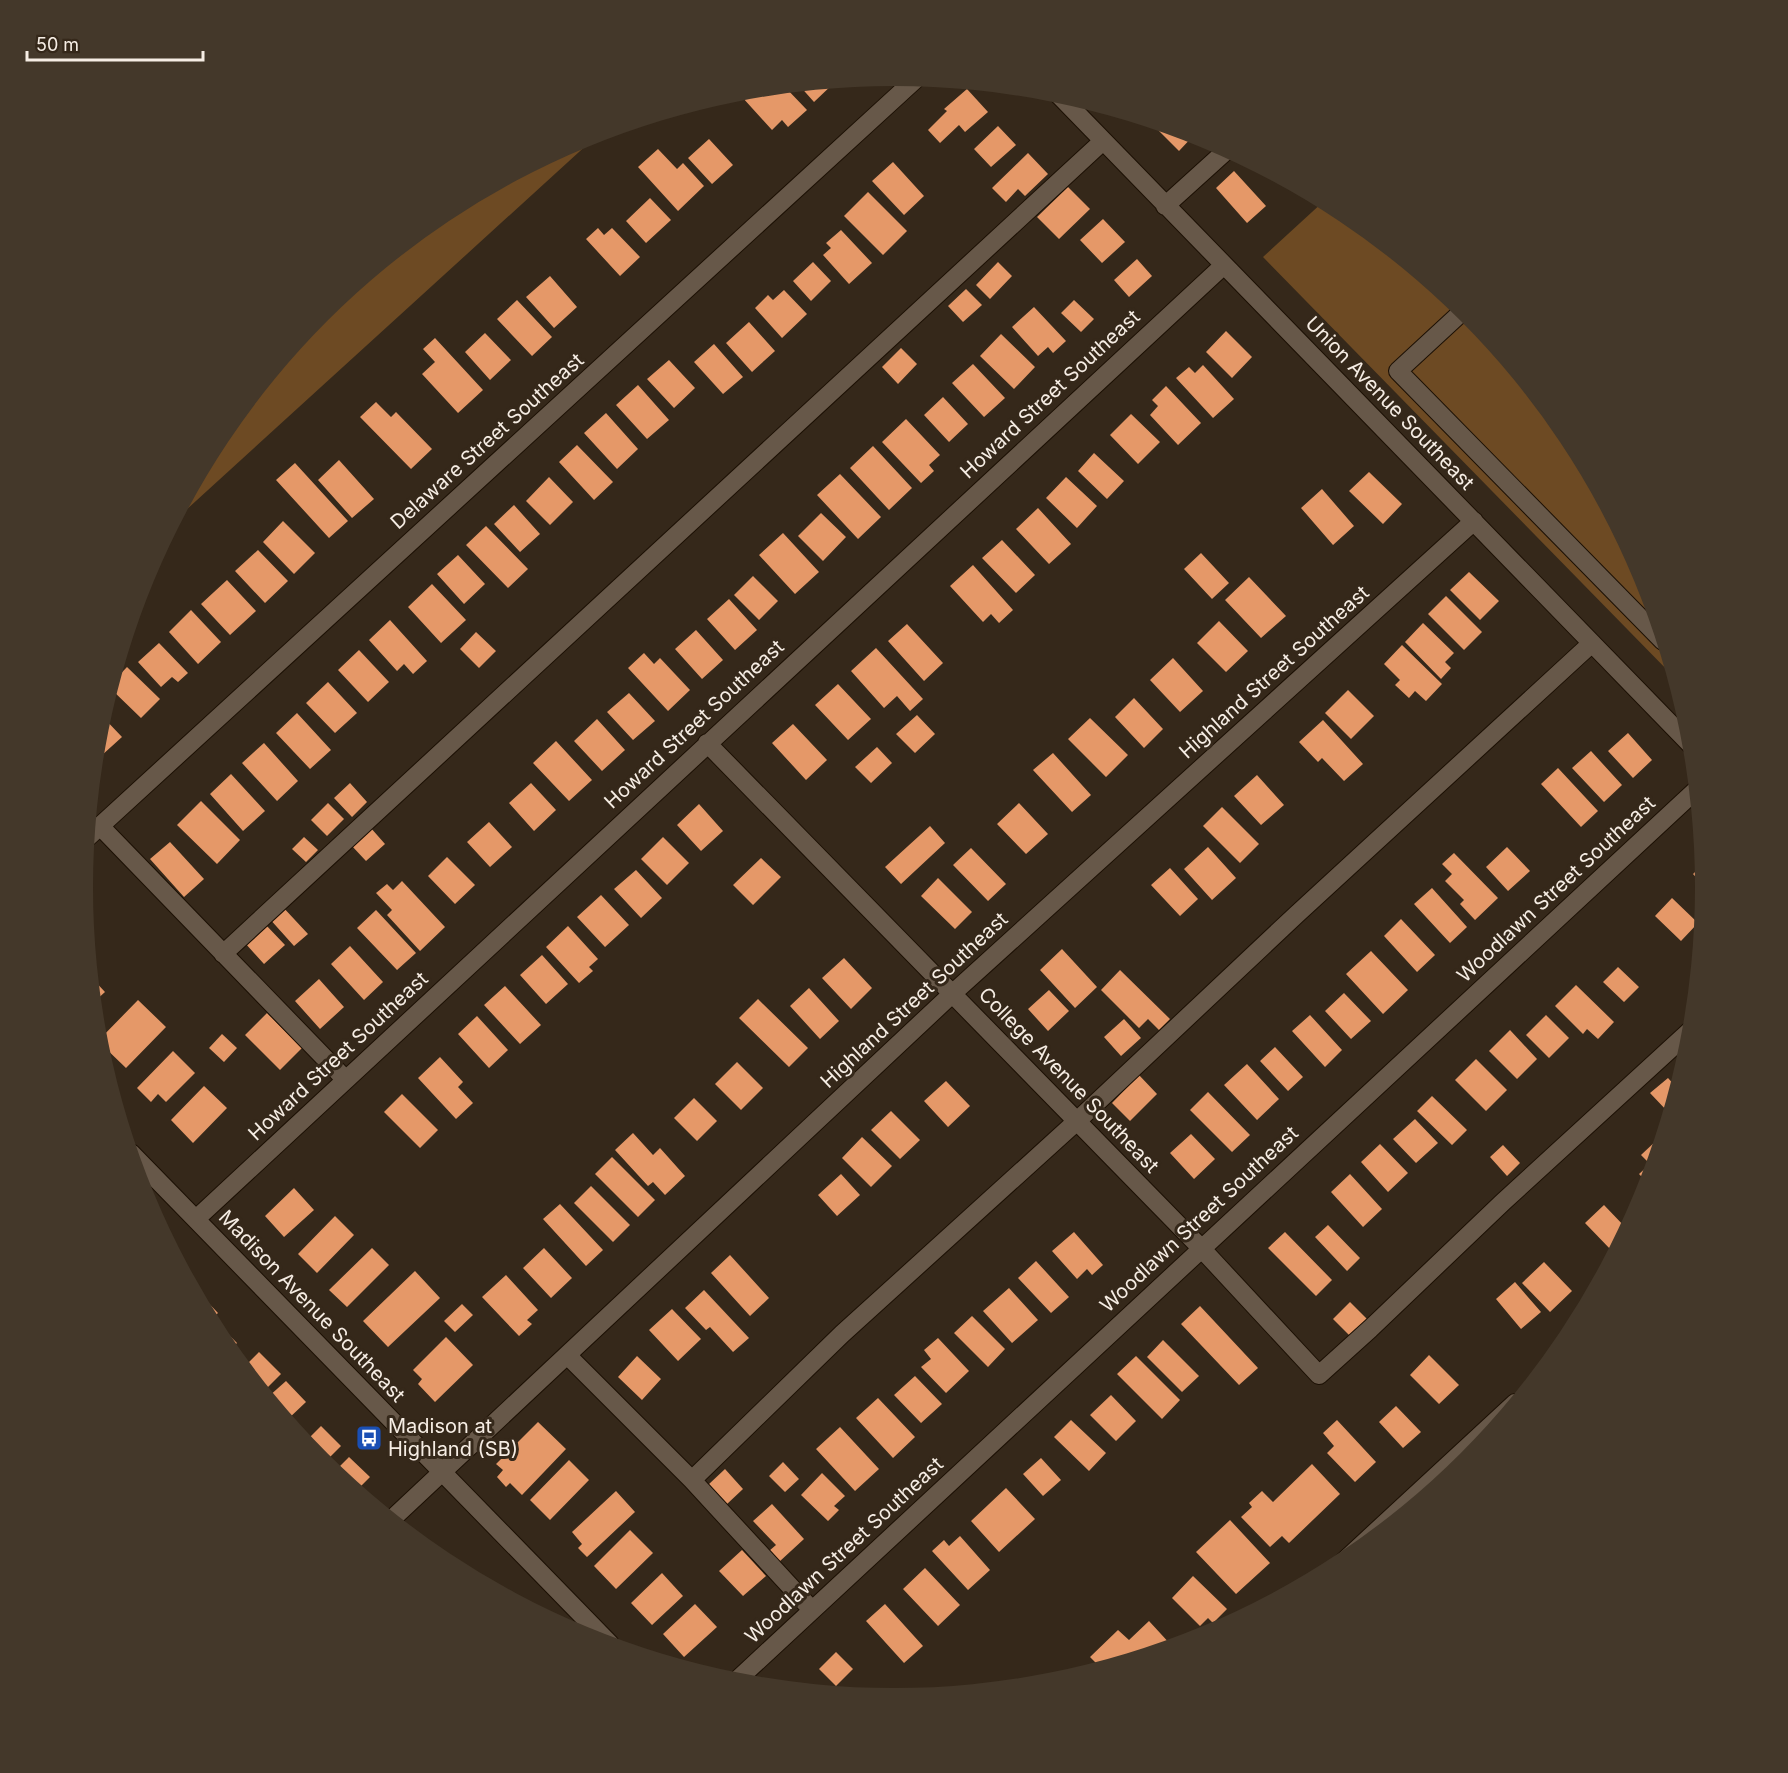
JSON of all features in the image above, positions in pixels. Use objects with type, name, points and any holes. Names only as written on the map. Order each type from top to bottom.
[{"type":"street","name":"Delaware Street Southeast","points":[[95,831],[908,86]]},
{"type":"street","name":"Union Avenue Southeast","points":[[1069,105],[1681,734]]},
{"type":"street","points":[[224,954],[1103,141]]},
{"type":"street","points":[[1165,206],[1221,155]]},
{"type":"street","name":"Howard Street Southeast","points":[[196,1219],[706,743],[1224,265]]},
{"type":"street","points":[[1457,317],[1398,371],[1652,629]]},
{"type":"street","name":"Highland Street Southeast","points":[[397,1514],[952,994],[1474,521]]},
{"type":"street","points":[[692,1480],[842,1334],[1077,1121],[1296,915],[1592,643]]},
{"type":"street","name":"College Avenue Southeast","points":[[706,743],[1201,1248],[1319,1375],[1681,1040]]},
{"type":"street","name":"Woodlawn Street Southeast","points":[[744,1673],[1689,796]]},
{"type":"street","points":[[95,833],[224,954],[345,1079]]},
{"type":"street","name":"Madison Avenue Southeast","points":[[145,1168],[597,1631]]},
{"type":"street","points":[[567,1355],[692,1480],[812,1610]]},
{"type":"shaded area","points":[[584,147],[189,508],[228,441],[259,399],[292,358],[366,284],[449,220],[540,168]]},
{"type":"shaded area","points":[[1317,207],[1382,251],[1460,320],[1496,358],[1529,399],[1560,441],[1588,486],[1634,580],[1664,667],[1263,257]]},
{"type":"building","points":[[828,88],[814,102],[804,91]]},
{"type":"building","points":[[967,89],[988,112],[965,132],[959,125],[940,143],[928,130],[947,111],[944,109]]},
{"type":"building","points":[[790,92],[807,110],[788,127],[782,120],[772,130],[745,100]]},
{"type":"building","points":[[998,126],[1016,145],[991,167],[974,149]]},
{"type":"building","points":[[1159,131],[1188,141],[1179,151]]},
{"type":"building","points":[[709,139],[733,165],[712,184],[688,158]]},
{"type":"building","points":[[658,149],[677,169],[683,163],[704,186],[678,211],[638,167]]},
{"type":"building","points":[[1028,153],[1048,174],[1025,196],[1018,189],[1006,202],[992,188]]},
{"type":"building","points":[[893,162],[924,196],[904,215],[872,181]]},
{"type":"building","points":[[1234,171],[1266,206],[1247,223],[1216,188]]},
{"type":"building","points":[[1068,187],[1090,209],[1059,239],[1037,217]]},
{"type":"building","points":[[868,192],[907,231],[883,255],[844,216]]},
{"type":"building","points":[[650,198],[671,220],[646,243],[626,221]]},
{"type":"building","points":[[1103,219],[1125,242],[1102,263],[1080,240]]},
{"type":"building","points":[[598,228],[604,235],[612,228],[640,257],[620,276],[586,239]]},
{"type":"building","points":[[841,230],[872,263],[849,284],[823,255],[831,248],[826,243]]},
{"type":"building","points":[[1137,259],[1152,276],[1129,297],[1114,280]]},
{"type":"building","points":[[813,262],[831,281],[811,301],[793,281]]},
{"type":"building","points":[[998,262],[1012,276],[990,299],[976,285]]},
{"type":"building","points":[[550,276],[577,307],[554,328],[526,297]]},
{"type":"building","points":[[966,289],[982,305],[963,322],[948,306]]},
{"type":"building","points":[[784,290],[807,314],[782,338],[755,308],[768,295],[773,300]]},
{"type":"building","points":[[517,300],[552,337],[532,356],[497,319]]},
{"type":"building","points":[[1074,300],[1094,319],[1081,332],[1061,313]]},
{"type":"building","points":[[1034,307],[1066,341],[1053,353],[1048,347],[1038,356],[1012,327]]},
{"type":"building","points":[[749,322],[775,351],[752,372],[726,343]]},
{"type":"building","points":[[1226,331],[1252,357],[1232,378],[1206,352]]},
{"type":"building","points":[[485,333],[511,360],[490,380],[465,352]]},
{"type":"building","points":[[1001,334],[1035,367],[1014,389],[980,356]]},
{"type":"building","points":[[435,338],[483,390],[458,413],[422,374],[435,362],[423,349]]},
{"type":"building","points":[[714,344],[743,377],[723,394],[694,362]]},
{"type":"building","points":[[901,348],[917,364],[898,384],[882,367]]},
{"type":"building","points":[[669,360],[695,388],[674,408],[647,379]]},
{"type":"building","points":[[973,364],[1005,398],[984,417],[952,383]]},
{"type":"building","points":[[1203,365],[1234,399],[1213,418],[1176,378],[1189,367],[1195,373]]},
{"type":"building","points":[[638,385],[669,420],[647,439],[616,405]]},
{"type":"building","points":[[1166,386],[1201,423],[1178,445],[1150,415],[1158,406],[1152,400]]},
{"type":"building","points":[[943,397],[968,424],[949,442],[924,415]]},
{"type":"building","points":[[376,402],[391,417],[396,412],[432,449],[411,469],[360,417]]},
{"type":"building","points":[[606,413],[638,449],[617,469],[584,433]]},
{"type":"building","points":[[1131,414],[1160,442],[1138,464],[1110,435]]},
{"type":"building","points":[[906,419],[940,455],[929,465],[934,471],[921,483],[882,442]]},
{"type":"building","points":[[577,445],[613,482],[594,500],[559,462]]},
{"type":"building","points":[[873,446],[912,488],[889,510],[850,468]]},
{"type":"building","points":[[1094,453],[1124,481],[1107,499],[1078,471]]},
{"type":"building","points":[[339,460],[374,499],[352,518],[318,480]]},
{"type":"building","points":[[295,463],[348,521],[329,538],[276,480]]},
{"type":"building","points":[[1369,472],[1402,504],[1383,524],[1349,491]]},
{"type":"building","points":[[840,474],[881,517],[858,539],[817,495]]},
{"type":"building","points":[[549,477],[573,502],[550,525],[526,501]]},
{"type":"building","points":[[1066,477],[1097,506],[1077,528],[1046,498]]},
{"type":"building","points":[[1322,489],[1354,526],[1333,545],[1301,508]]},
{"type":"building","points":[[514,505],[540,534],[520,552],[494,524]]},
{"type":"building","points":[[1038,508],[1071,544],[1049,564],[1016,529]]},
{"type":"building","points":[[821,513],[846,537],[823,561],[798,536]]},
{"type":"building","points":[[283,521],[315,553],[294,574],[263,542]]},
{"type":"building","points":[[486,526],[528,569],[508,588],[466,545]]},
{"type":"building","points":[[783,533],[819,572],[795,594],[759,555]]},
{"type":"building","points":[[1002,540],[1035,575],[1016,593],[982,558]]},
{"type":"building","points":[[258,550],[288,581],[265,603],[235,571]]},
{"type":"building","points":[[1201,553],[1229,583],[1212,599],[1184,569]]},
{"type":"building","points":[[458,555],[485,584],[464,604],[437,574]]},
{"type":"building","points":[[973,565],[1013,610],[999,623],[991,614],[983,622],[950,586]]},
{"type":"building","points":[[1469,572],[1499,601],[1480,620],[1450,590]]},
{"type":"building","points":[[753,576],[778,601],[759,620],[734,595]]},
{"type":"building","points":[[1249,577],[1286,616],[1261,638],[1225,600]]},
{"type":"building","points":[[227,580],[256,611],[230,635],[201,604]]},
{"type":"building","points":[[432,584],[466,620],[441,643],[408,607]]},
{"type":"building","points":[[1446,596],[1482,632],[1464,650],[1428,614]]},
{"type":"building","points":[[729,599],[757,630],[735,650],[707,619]]},
{"type":"building","points":[[191,610],[221,642],[198,664],[169,632]]},
{"type":"building","points":[[390,620],[427,661],[413,674],[404,664],[397,671],[369,640]]},
{"type":"building","points":[[1219,621],[1248,651],[1226,672],[1197,643]]},
{"type":"building","points":[[1423,623],[1454,653],[1445,662],[1451,668],[1441,679],[1405,642]]},
{"type":"building","points":[[907,624],[943,663],[924,681],[888,641]]},
{"type":"building","points":[[696,630],[723,660],[702,679],[675,649]]},
{"type":"building","points":[[476,632],[496,651],[479,668],[460,649]]},
{"type":"building","points":[[159,643],[188,673],[178,682],[172,677],[161,687],[138,662]]},
{"type":"building","points":[[1402,645],[1442,684],[1426,701],[1415,691],[1409,698],[1395,685],[1400,680],[1384,664]]},
{"type":"building","points":[[876,648],[923,699],[910,711],[897,696],[884,708],[851,671]]},
{"type":"building","points":[[359,650],[389,682],[368,702],[338,670]]},
{"type":"building","points":[[644,653],[654,664],[660,658],[690,690],[668,711],[628,668]]},
{"type":"building","points":[[1173,658],[1203,691],[1180,712],[1150,680]]},
{"type":"building","points":[[127,667],[160,699],[141,718],[116,694],[122,672]]},
{"type":"building","points":[[328,682],[357,713],[335,733],[306,703]]},
{"type":"building","points":[[838,684],[871,719],[848,740],[815,705]]},
{"type":"building","points":[[1348,690],[1374,716],[1351,739],[1325,713]]},
{"type":"building","points":[[629,693],[655,721],[633,740],[607,712]]},
{"type":"building","points":[[1134,698],[1163,729],[1144,748],[1115,717]]},
{"type":"building","points":[[297,713],[331,750],[310,769],[276,733]]},
{"type":"building","points":[[917,715],[935,734],[915,753],[896,734]]},
{"type":"building","points":[[1090,718],[1128,755],[1106,777],[1068,739]]},
{"type":"building","points":[[597,719],[625,750],[602,771],[574,741]]},
{"type":"building","points":[[1323,720],[1363,764],[1344,781],[1322,758],[1318,762],[1299,742]]},
{"type":"building","points":[[109,724],[122,737],[104,753]]},
{"type":"building","points":[[793,724],[827,760],[806,780],[772,743]]},
{"type":"building","points":[[1628,733],[1652,760],[1633,778],[1608,751]]},
{"type":"building","points":[[556,741],[592,780],[569,801],[533,763]]},
{"type":"building","points":[[264,743],[298,781],[277,801],[242,763]]},
{"type":"building","points":[[877,747],[892,763],[871,783],[855,767]]},
{"type":"building","points":[[1591,751],[1622,785],[1604,802],[1572,768]]},
{"type":"building","points":[[1053,753],[1091,795],[1072,812],[1033,770]]},
{"type":"building","points":[[1558,768],[1598,811],[1581,827],[1541,784]]},
{"type":"building","points":[[231,774],[265,811],[243,831],[210,794]]},
{"type":"building","points":[[1257,775],[1284,805],[1261,825],[1234,796]]},
{"type":"building","points":[[350,783],[367,802],[352,817],[334,798]]},
{"type":"building","points":[[531,783],[556,810],[534,831],[509,803]]},
{"type":"building","points":[[201,801],[240,840],[217,864],[177,825]]},
{"type":"building","points":[[328,803],[344,819],[327,836],[311,820]]},
{"type":"building","points":[[1019,803],[1048,834],[1026,854],[997,824]]},
{"type":"building","points":[[699,804],[723,831],[701,851],[677,825]]},
{"type":"building","points":[[1222,807],[1259,844],[1240,863],[1203,826]]},
{"type":"building","points":[[489,822],[512,847],[490,867],[467,842]]},
{"type":"building","points":[[930,826],[945,843],[901,884],[885,867]]},
{"type":"building","points":[[370,827],[385,844],[366,861],[351,845]]},
{"type":"building","points":[[304,837],[318,850],[306,862],[292,849]]},
{"type":"building","points":[[663,837],[689,863],[667,885],[641,859]]},
{"type":"building","points":[[170,842],[204,879],[184,897],[150,859]]},
{"type":"building","points":[[1208,847],[1236,878],[1212,900],[1184,869]]},
{"type":"building","points":[[1507,847],[1530,871],[1508,891],[1486,867]]},
{"type":"building","points":[[971,848],[1006,884],[988,901],[953,865]]},
{"type":"building","points":[[1454,853],[1498,898],[1475,920],[1460,904],[1464,900],[1445,881],[1452,874],[1442,864]]},
{"type":"building","points":[[447,857],[475,885],[455,904],[428,876]]},
{"type":"building","points":[[761,858],[781,877],[753,905],[733,885]]},
{"type":"building","points":[[1170,868],[1198,899],[1180,916],[1151,885]]},
{"type":"building","points":[[636,870],[662,898],[641,918],[614,889]]},
{"type":"building","points":[[938,878],[972,912],[955,929],[921,896]]},
{"type":"building","points":[[402,881],[445,927],[420,951],[387,915],[392,910],[376,893],[387,884],[393,890]]},
{"type":"building","points":[[1432,888],[1467,927],[1450,943],[1414,904]]},
{"type":"building","points":[[601,895],[629,925],[605,947],[577,917]]},
{"type":"building","points":[[1672,898],[1694,919],[1693,928],[1681,941],[1655,916]]},
{"type":"building","points":[[281,905],[308,934],[294,946],[268,917]]},
{"type":"building","points":[[376,910],[416,953],[397,970],[357,928]]},
{"type":"building","points":[[1401,919],[1435,955],[1417,972],[1384,936]]},
{"type":"building","points":[[265,924],[285,945],[264,964],[245,943]]},
{"type":"building","points":[[568,926],[598,959],[589,967],[593,971],[579,983],[546,947]]},
{"type":"building","points":[[350,946],[383,982],[364,1000],[331,964]]},
{"type":"building","points":[[1062,949],[1097,987],[1075,1008],[1040,970]]},
{"type":"building","points":[[1371,951],[1408,990],[1383,1014],[1346,974]]},
{"type":"building","points":[[542,955],[568,984],[546,1004],[520,975]]},
{"type":"building","points":[[844,958],[872,988],[851,1009],[822,978]]},
{"type":"building","points":[[1618,967],[1639,987],[1624,1002],[1603,982]]},
{"type":"building","points":[[1120,970],[1170,1019],[1159,1030],[1148,1019],[1139,1028],[1101,990]]},
{"type":"building","points":[[319,979],[344,1007],[320,1029],[295,1001]]},
{"type":"building","points":[[1576,985],[1614,1022],[1598,1039],[1587,1029],[1583,1034],[1555,1006]]},
{"type":"building","points":[[100,986],[105,992],[101,996]]},
{"type":"building","points":[[505,986],[541,1025],[520,1044],[484,1005]]},
{"type":"building","points":[[809,988],[839,1021],[820,1039],[790,1006]]},
{"type":"building","points":[[1049,990],[1069,1011],[1048,1031],[1028,1009]]},
{"type":"building","points":[[1344,993],[1371,1021],[1351,1039],[1325,1011]]},
{"type":"building","points":[[758,999],[808,1048],[789,1067],[739,1018]]},
{"type":"building","points":[[138,1000],[166,1027],[126,1068],[110,1053],[106,1032]]},
{"type":"building","points":[[267,1013],[302,1048],[280,1070],[245,1035]]},
{"type":"building","points":[[1310,1015],[1342,1050],[1325,1067],[1292,1031]]},
{"type":"building","points":[[1546,1015],[1569,1038],[1549,1058],[1526,1035]]},
{"type":"building","points":[[477,1016],[508,1050],[489,1068],[458,1034]]},
{"type":"building","points":[[1124,1019],[1141,1038],[1121,1056],[1104,1037]]},
{"type":"building","points":[[1510,1030],[1537,1059],[1517,1079],[1489,1051]]},
{"type":"building","points":[[222,1034],[237,1048],[224,1062],[209,1048]]},
{"type":"building","points":[[1275,1047],[1303,1077],[1288,1091],[1260,1061]]},
{"type":"building","points":[[173,1051],[195,1073],[166,1102],[158,1094],[151,1102],[137,1088]]},
{"type":"building","points":[[440,1057],[463,1082],[458,1087],[473,1103],[456,1119],[418,1078]]},
{"type":"building","points":[[1476,1059],[1507,1090],[1486,1111],[1455,1080]]},
{"type":"building","points":[[737,1062],[763,1088],[741,1110],[715,1084]]},
{"type":"building","points":[[1247,1064],[1279,1099],[1257,1120],[1224,1085]]},
{"type":"building","points":[[1139,1075],[1157,1094],[1130,1121],[1112,1103]]},
{"type":"building","points":[[1668,1078],[1671,1081],[1664,1107],[1650,1093]]},
{"type":"building","points":[[946,1081],[970,1106],[948,1127],[924,1101]]},
{"type":"building","points":[[204,1086],[227,1108],[193,1143],[171,1120]]},
{"type":"building","points":[[1208,1092],[1250,1135],[1232,1152],[1190,1110]]},
{"type":"building","points":[[402,1094],[438,1130],[420,1148],[384,1112]]},
{"type":"building","points":[[1432,1096],[1467,1130],[1452,1145],[1417,1111]]},
{"type":"building","points":[[694,1098],[717,1121],[697,1141],[674,1118]]},
{"type":"building","points":[[891,1111],[920,1140],[900,1159],[871,1130]]},
{"type":"building","points":[[1415,1119],[1438,1143],[1416,1163],[1393,1139]]},
{"type":"building","points":[[633,1133],[653,1155],[660,1148],[685,1176],[665,1195],[653,1182],[648,1186],[615,1150]]},
{"type":"building","points":[[1191,1134],[1215,1159],[1194,1179],[1170,1153]]},
{"type":"building","points":[[862,1137],[892,1166],[871,1187],[842,1158]]},
{"type":"building","points":[[1380,1144],[1408,1173],[1388,1192],[1361,1162]]},
{"type":"building","points":[[1503,1145],[1520,1163],[1507,1176],[1490,1157]]},
{"type":"building","points":[[1652,1145],[1646,1160],[1641,1155]]},
{"type":"building","points":[[612,1157],[655,1200],[638,1217],[595,1174]]},
{"type":"building","points":[[841,1174],[860,1195],[837,1216],[818,1195]]},
{"type":"building","points":[[1350,1174],[1382,1209],[1363,1227],[1331,1192]]},
{"type":"building","points":[[591,1186],[630,1225],[613,1242],[574,1203]]},
{"type":"building","points":[[294,1188],[314,1210],[284,1237],[265,1216]]},
{"type":"building","points":[[560,1204],[603,1250],[586,1266],[543,1219]]},
{"type":"building","points":[[1604,1205],[1621,1222],[1609,1247],[1585,1223]]},
{"type":"building","points":[[335,1216],[354,1235],[317,1273],[298,1254]]},
{"type":"building","points":[[1328,1225],[1360,1258],[1347,1271],[1315,1237]]},
{"type":"building","points":[[1074,1232],[1103,1265],[1092,1275],[1087,1269],[1077,1279],[1052,1251]]},
{"type":"building","points":[[1285,1232],[1332,1280],[1316,1296],[1268,1248]]},
{"type":"building","points":[[372,1248],[389,1265],[347,1307],[329,1290]]},
{"type":"building","points":[[544,1248],[572,1278],[551,1298],[523,1268]]},
{"type":"building","points":[[730,1255],[769,1298],[750,1316],[711,1273]]},
{"type":"building","points":[[1036,1261],[1069,1297],[1051,1313],[1018,1278]]},
{"type":"building","points":[[1544,1262],[1572,1291],[1550,1312],[1522,1283]]},
{"type":"building","points":[[415,1271],[440,1298],[388,1347],[363,1321]]},
{"type":"building","points":[[506,1275],[538,1310],[527,1320],[532,1324],[519,1336],[482,1297]]},
{"type":"building","points":[[1515,1282],[1541,1312],[1521,1329],[1496,1299]]},
{"type":"building","points":[[1009,1288],[1038,1320],[1012,1343],[983,1311]]},
{"type":"building","points":[[704,1290],[749,1338],[733,1352],[710,1327],[706,1330],[685,1308]]},
{"type":"building","points":[[1350,1302],[1367,1319],[1350,1336],[1333,1319]]},
{"type":"building","points":[[462,1304],[473,1315],[455,1332],[444,1321]]},
{"type":"building","points":[[1200,1306],[1258,1368],[1239,1385],[1181,1324]]},
{"type":"building","points":[[672,1309],[701,1339],[678,1361],[649,1330]]},
{"type":"building","points":[[972,1316],[1005,1349],[988,1367],[954,1333]]},
{"type":"building","points":[[446,1337],[473,1365],[435,1402],[418,1384],[422,1379],[413,1370]]},
{"type":"building","points":[[938,1338],[969,1371],[946,1393],[921,1367],[931,1359],[924,1350]]},
{"type":"building","points":[[1163,1340],[1199,1376],[1182,1392],[1147,1357]]},
{"type":"building","points":[[259,1352],[281,1374],[269,1386],[250,1361]]},
{"type":"building","points":[[1429,1355],[1459,1385],[1439,1404],[1410,1375]]},
{"type":"building","points":[[637,1356],[661,1379],[642,1400],[618,1377]]},
{"type":"building","points":[[1136,1356],[1180,1400],[1162,1419],[1117,1374]]},
{"type":"building","points":[[915,1376],[942,1404],[921,1423],[894,1395]]},
{"type":"building","points":[[286,1381],[306,1402],[292,1415],[274,1392]]},
{"type":"building","points":[[1111,1395],[1136,1421],[1116,1441],[1090,1415]]},
{"type":"building","points":[[878,1398],[915,1437],[893,1458],[856,1418]]},
{"type":"building","points":[[1396,1406],[1421,1432],[1403,1448],[1379,1422]]},
{"type":"building","points":[[1071,1420],[1106,1453],[1089,1471],[1054,1437]]},
{"type":"building","points":[[1337,1420],[1376,1462],[1355,1482],[1327,1453],[1334,1446],[1323,1433]]},
{"type":"building","points":[[538,1422],[566,1449],[522,1495],[510,1483],[506,1487],[497,1477],[503,1470],[496,1464]]},
{"type":"building","points":[[321,1426],[341,1446],[331,1456],[311,1436]]},
{"type":"building","points":[[840,1427],[879,1469],[855,1491],[816,1449]]},
{"type":"building","points":[[349,1457],[370,1477],[362,1485],[341,1465]]},
{"type":"building","points":[[1041,1458],[1061,1480],[1043,1496],[1023,1474]]},
{"type":"building","points":[[569,1460],[589,1480],[550,1520],[530,1500]]},
{"type":"building","points":[[783,1462],[799,1479],[785,1492],[769,1476]]},
{"type":"building","points":[[1312,1464],[1340,1494],[1289,1543],[1282,1536],[1270,1547],[1241,1517],[1252,1507],[1249,1503],[1262,1491],[1273,1502]]},
{"type":"building","points":[[725,1469],[743,1489],[726,1505],[708,1485]]},
{"type":"building","points":[[822,1473],[845,1496],[834,1506],[839,1510],[828,1521],[801,1495]]},
{"type":"building","points":[[1006,1488],[1035,1519],[999,1552],[971,1521]]},
{"type":"building","points":[[616,1491],[635,1512],[587,1557],[578,1548],[582,1544],[572,1532]]},
{"type":"building","points":[[772,1504],[804,1539],[779,1562],[769,1551],[776,1545],[753,1521]]},
{"type":"building","points":[[1230,1520],[1270,1563],[1236,1594],[1196,1552]]},
{"type":"building","points":[[630,1530],[653,1553],[616,1589],[594,1566]]},
{"type":"building","points":[[960,1536],[990,1570],[968,1590],[932,1551],[944,1540],[949,1546]]},
{"type":"building","points":[[742,1550],[766,1576],[743,1596],[719,1571]]},
{"type":"building","points":[[925,1568],[960,1605],[938,1626],[903,1589]]},
{"type":"building","points":[[662,1573],[683,1596],[652,1625],[631,1603]]},
{"type":"building","points":[[1193,1576],[1227,1609],[1216,1620],[1212,1622],[1208,1618],[1200,1626],[1172,1598]]},
{"type":"building","points":[[695,1604],[717,1627],[684,1657],[663,1634]]},
{"type":"building","points":[[885,1604],[923,1646],[904,1663],[866,1621]]},
{"type":"building","points":[[1149,1621],[1166,1640],[1095,1662],[1090,1657],[1118,1630],[1129,1640]]},
{"type":"building","points":[[836,1652],[853,1669],[837,1685],[819,1669]]},
{"type":"place","name":"Madison at Highland (SB)","points":[[369,1438]]}]
